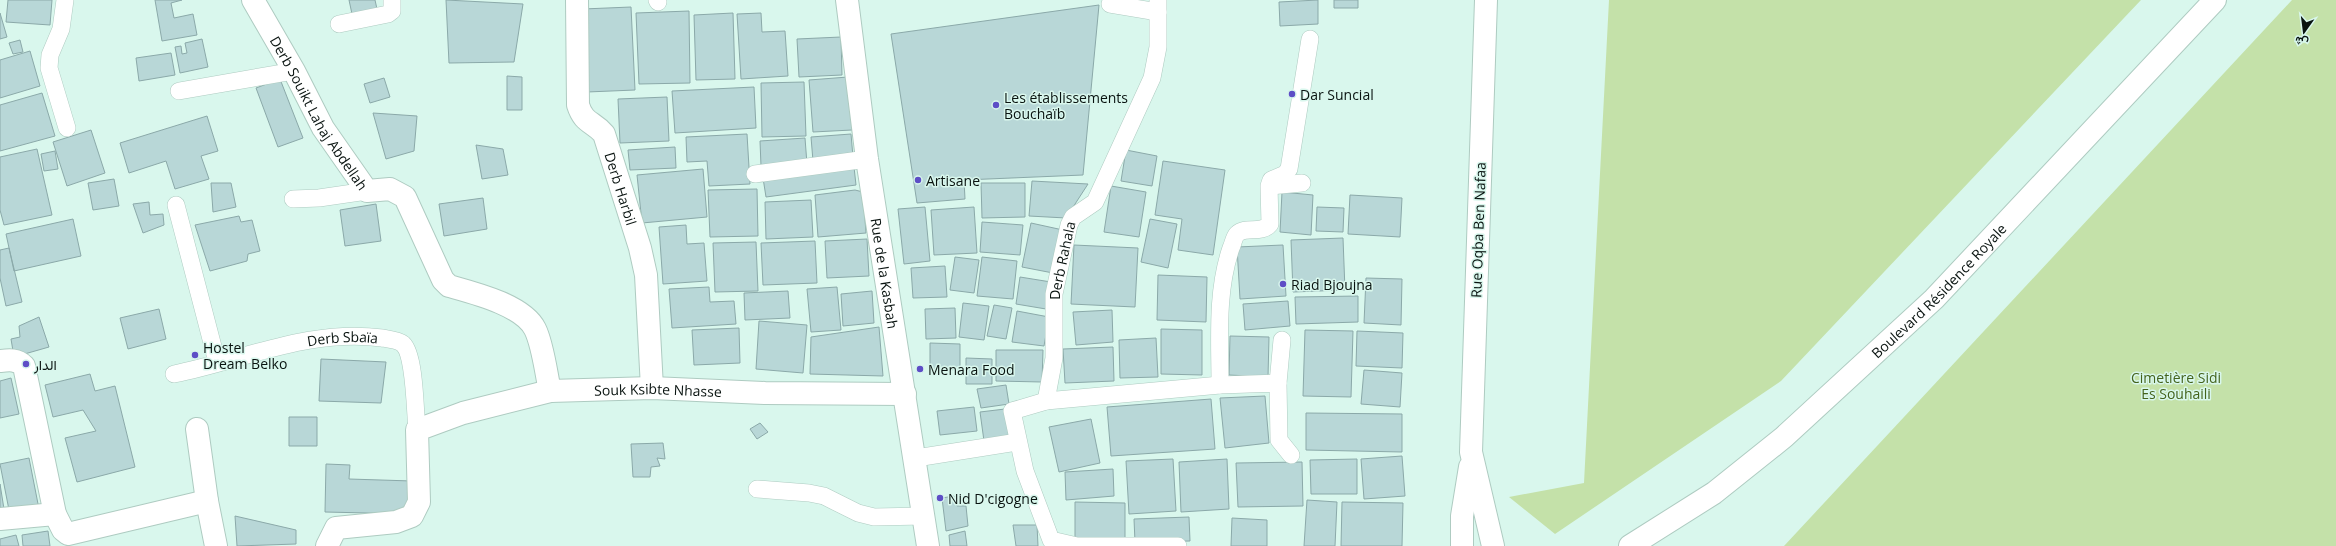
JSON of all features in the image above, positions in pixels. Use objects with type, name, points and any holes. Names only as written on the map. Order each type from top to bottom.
[{"type":"street","name":"Derb Souikt Lahaj Abdellah","points":[[253,0],[294,71],[323,128],[367,191],[390,189],[405,197],[443,280],[449,286],[516,309],[530,321],[536,330],[550,391]]},
{"type":"street","name":"Derb Harbil","points":[[577,0],[578,105],[581,116],[587,122],[599,128],[604,134],[640,248],[646,275],[652,388]]},
{"type":"street","name":"Rue de la Kasbah","points":[[847,0],[867,159],[916,458],[928,546]]},
{"type":"street","name":"Rue Oqba Ben Nafaa","points":[[1462,546],[1462,516],[1472,460],[1486,0]]},
{"type":"street","name":"Boulevard Résidence Royale","points":[[1630,546],[1714,494],[1784,437],[1934,299],[2215,0]]},
{"type":"street","points":[[0,361],[12,360],[20,362],[24,366],[55,514],[63,530],[73,534],[206,501]]},
{"type":"street","name":"Souk Ksibte Nhasse","points":[[416,430],[463,413],[550,391],[652,388],[765,393],[905,394]]},
{"type":"street","points":[[197,429],[206,501],[216,546]]},
{"type":"street","points":[[327,546],[336,528],[396,522],[412,516],[419,502],[416,430]]},
{"type":"street","name":"Rue Oqba Ben Nafaa","points":[[1472,460],[1493,546]]},
{"type":"street","points":[[0,519],[55,514]]},
{"type":"lane","points":[[65,0],[61,29],[50,55],[49,68],[67,128]]},
{"type":"lane","points":[[340,24],[388,14],[392,11],[392,0]]},
{"type":"lane","points":[[1110,4],[1158,6]]},
{"type":"lane","name":"Derb Rahala","points":[[1046,401],[1054,358],[1054,294],[1069,225],[1073,217],[1095,202],[1152,78],[1158,47],[1158,6]]},
{"type":"lane","points":[[1220,385],[1220,289],[1224,268],[1236,235],[1242,231],[1263,230],[1270,224],[1271,180],[1286,174],[1289,170],[1310,38]]},
{"type":"lane","points":[[180,91],[294,71]]},
{"type":"lane","points":[[755,174],[867,159]]},
{"type":"lane","points":[[1270,186],[1302,182]]},
{"type":"lane","points":[[293,199],[318,198],[367,191]]},
{"type":"lane","points":[[176,205],[217,362]]},
{"type":"lane","name":"Derb Sbaïa","points":[[174,374],[217,362],[320,338],[364,336],[402,344],[410,355],[416,430]]},
{"type":"lane","points":[[1282,340],[1278,383],[1279,440],[1291,455]]},
{"type":"lane","points":[[1178,546],[1077,546],[1051,540],[1025,471],[1012,411],[1046,401],[1220,385],[1278,383]]},
{"type":"lane","points":[[916,458],[1018,442]]},
{"type":"lane","points":[[758,488],[824,496],[858,514],[874,517],[924,516]]},
{"type":"green space","points":[[1609,0],[2141,0],[1781,381],[1555,534],[1509,497],[1584,483]]},
{"type":"green space","name":"Cimetière Sidi Es Souhaili","points":[[2292,0],[2336,0],[2336,546],[1784,546]]},
{"type":"building","points":[[8,0],[52,0],[50,25],[6,22]]},
{"type":"building","points":[[155,0],[182,0],[171,3],[174,18],[193,14],[197,35],[162,41]]},
{"type":"building","points":[[349,0],[375,0],[377,9],[352,14]]},
{"type":"building","points":[[446,0],[523,4],[514,62],[449,63]]},
{"type":"building","points":[[1318,0],[1318,24],[1280,26],[1279,2]]},
{"type":"building","points":[[1334,0],[1358,0],[1358,8],[1334,8]]},
{"type":"building","name":"Les établissements Bouchaïb","points":[[1099,5],[1083,175],[964,180],[965,199],[917,203],[891,34]]},
{"type":"building","points":[[631,7],[635,90],[587,92],[583,9]]},
{"type":"building","points":[[689,11],[690,83],[639,84],[636,13]]},
{"type":"building","points":[[0,13],[7,37],[0,39]]},
{"type":"building","points":[[733,13],[735,79],[696,80],[694,15]]},
{"type":"building","points":[[761,13],[762,32],[785,31],[788,76],[741,79],[737,14]]},
{"type":"building","points":[[841,37],[842,75],[799,77],[797,39]]},
{"type":"building","points":[[202,39],[208,67],[180,73],[175,47],[181,46],[182,54],[187,53],[185,43]]},
{"type":"building","points":[[20,40],[23,52],[13,54],[9,43]]},
{"type":"building","points":[[30,51],[40,86],[0,98],[0,60]]},
{"type":"building","points":[[171,53],[175,75],[139,81],[136,58]]},
{"type":"building","points":[[507,76],[522,77],[522,110],[507,110]]},
{"type":"building","points":[[848,77],[852,130],[813,132],[809,80]]},
{"type":"building","points":[[384,78],[390,97],[370,103],[364,84]]},
{"type":"building","points":[[280,79],[303,138],[278,147],[256,88]]},
{"type":"building","points":[[804,82],[806,136],[762,137],[761,83]]},
{"type":"building","points":[[754,87],[756,128],[675,133],[672,91]]},
{"type":"building","points":[[42,93],[55,136],[0,151],[0,105]]},
{"type":"building","points":[[667,97],[669,141],[620,143],[618,99]]},
{"type":"building","points":[[373,113],[417,116],[414,151],[386,159]]},
{"type":"building","points":[[207,116],[218,151],[201,156],[209,179],[175,189],[166,161],[129,173],[120,143]]},
{"type":"building","points":[[91,130],[105,173],[67,186],[53,142]]},
{"type":"building","points":[[747,134],[750,184],[709,186],[707,161],[687,162],[686,137]]},
{"type":"building","points":[[851,134],[853,157],[813,161],[811,137]]},
{"type":"building","points":[[805,138],[807,164],[761,166],[760,141]]},
{"type":"building","points":[[476,145],[503,149],[508,175],[482,179]]},
{"type":"building","points":[[675,147],[676,168],[630,170],[628,150]]},
{"type":"building","points":[[37,149],[52,215],[4,225],[0,210],[0,157]]},
{"type":"building","points":[[1126,150],[1157,156],[1152,186],[1121,181]]},
{"type":"building","points":[[55,151],[58,169],[44,171],[41,154]]},
{"type":"building","points":[[1163,161],[1225,170],[1213,255],[1178,250],[1182,219],[1155,215]]},
{"type":"building","points":[[854,167],[856,185],[766,197],[763,178]]},
{"type":"building","points":[[703,169],[707,217],[642,223],[637,175]]},
{"type":"building","points":[[114,179],[119,206],[93,210],[88,183]]},
{"type":"building","points":[[1032,181],[1088,184],[1066,218],[1029,216]]},
{"type":"building","points":[[211,183],[231,183],[236,207],[213,212]]},
{"type":"building","points":[[981,183],[1025,183],[1025,217],[982,218]]},
{"type":"building","points":[[1111,186],[1146,192],[1139,237],[1104,232]]},
{"type":"building","points":[[757,189],[758,236],[710,237],[708,190]]},
{"type":"building","points":[[855,190],[863,192],[866,233],[818,237],[815,195]]},
{"type":"building","points":[[1282,192],[1313,195],[1311,235],[1280,232]]},
{"type":"building","points":[[1350,195],[1402,198],[1400,237],[1348,234]]},
{"type":"building","points":[[483,198],[487,229],[444,236],[439,204]]},
{"type":"building","points":[[811,200],[813,237],[766,239],[765,202]]},
{"type":"building","points":[[149,202],[150,215],[163,214],[164,225],[143,233],[133,204]]},
{"type":"building","points":[[376,204],[381,241],[345,246],[340,210]]},
{"type":"building","points":[[925,207],[930,261],[904,264],[898,209]]},
{"type":"building","points":[[974,207],[977,253],[934,255],[931,210]]},
{"type":"building","points":[[1317,207],[1344,208],[1343,232],[1316,231]]},
{"type":"building","points":[[239,216],[241,222],[252,220],[260,251],[248,254],[247,261],[210,271],[195,225]]},
{"type":"building","points":[[73,219],[81,256],[14,271],[6,234]]},
{"type":"building","points":[[1150,219],[1177,224],[1168,268],[1141,262]]},
{"type":"building","points":[[982,222],[1023,225],[1020,255],[980,252]]},
{"type":"building","points":[[1031,223],[1063,230],[1053,273],[1022,267]]},
{"type":"building","points":[[686,225],[687,244],[704,243],[707,281],[663,284],[659,227]]},
{"type":"building","points":[[1343,238],[1345,290],[1293,292],[1291,240]]},
{"type":"building","points":[[867,239],[869,276],[827,278],[825,241]]},
{"type":"building","points":[[815,241],[817,283],[763,285],[761,243]]},
{"type":"building","points":[[756,242],[758,291],[715,292],[713,243]]},
{"type":"building","points":[[1074,245],[1138,248],[1135,307],[1071,304]]},
{"type":"building","points":[[1283,245],[1286,296],[1240,299],[1237,247]]},
{"type":"building","points":[[9,248],[22,302],[6,306],[0,278],[0,250]]},
{"type":"building","points":[[955,257],[979,260],[974,293],[950,290]]},
{"type":"building","points":[[982,257],[1017,261],[1013,299],[977,296]]},
{"type":"building","points":[[945,266],[947,297],[913,298],[911,268]]},
{"type":"building","points":[[1158,275],[1207,277],[1206,322],[1157,320]]},
{"type":"building","points":[[1020,277],[1051,282],[1046,309],[1016,304]]},
{"type":"building","points":[[1366,278],[1402,279],[1401,325],[1364,323]]},
{"type":"building","points":[[709,287],[710,302],[734,301],[736,324],[672,328],[669,289]]},
{"type":"building","points":[[837,287],[841,330],[811,332],[807,289]]},
{"type":"building","points":[[788,291],[790,318],[745,320],[744,293]]},
{"type":"building","points":[[872,291],[874,323],[843,326],[841,294]]},
{"type":"building","points":[[1358,296],[1358,322],[1296,324],[1295,297]]},
{"type":"building","points":[[1288,301],[1290,326],[1245,330],[1243,304]]},
{"type":"building","points":[[963,303],[989,306],[984,340],[959,337]]},
{"type":"building","points":[[994,305],[1012,308],[1006,339],[987,336]]},
{"type":"building","points":[[955,308],[956,338],[926,339],[925,309]]},
{"type":"building","points":[[159,309],[166,339],[128,349],[120,318]]},
{"type":"building","points":[[1112,310],[1113,342],[1076,345],[1073,312]]},
{"type":"building","points":[[1017,311],[1049,317],[1044,346],[1012,342]]},
{"type":"building","points":[[39,317],[49,347],[14,357],[11,339],[20,337],[19,326]]},
{"type":"building","points":[[759,321],[807,325],[803,373],[756,369]]},
{"type":"building","points":[[879,327],[883,376],[810,374],[811,337]]},
{"type":"building","points":[[739,328],[740,363],[694,365],[692,330]]},
{"type":"building","points":[[1161,329],[1202,330],[1202,375],[1161,374]]},
{"type":"building","points":[[1305,330],[1353,331],[1351,397],[1303,396]]},
{"type":"building","points":[[1357,331],[1403,333],[1402,368],[1356,366]]},
{"type":"building","points":[[1230,336],[1269,337],[1268,377],[1229,375]]},
{"type":"building","points":[[1156,338],[1158,377],[1120,378],[1119,340]]},
{"type":"building","points":[[930,343],[960,344],[960,370],[930,369]]},
{"type":"building","points":[[1113,347],[1114,381],[1065,383],[1063,349]]},
{"type":"building","points":[[996,350],[1043,350],[1042,382],[996,381]]},
{"type":"building","points":[[966,358],[992,359],[992,384],[966,384]]},
{"type":"building","points":[[321,359],[386,362],[381,403],[319,401]]},
{"type":"building","points":[[1364,370],[1402,373],[1400,407],[1361,404]]},
{"type":"building","points":[[90,374],[95,391],[115,386],[135,467],[77,482],[65,438],[96,431],[83,410],[53,417],[45,385]]},
{"type":"building","points":[[11,378],[19,414],[0,418],[0,381]]},
{"type":"building","points":[[1006,385],[1009,404],[981,408],[977,389]]},
{"type":"building","points":[[1265,396],[1269,443],[1225,448],[1220,398]]},
{"type":"building","points":[[1211,399],[1215,449],[1111,456],[1107,407]]},
{"type":"building","points":[[974,407],[977,431],[940,435],[937,411]]},
{"type":"building","points":[[1005,409],[1010,436],[984,441],[980,412]]},
{"type":"building","points":[[1306,413],[1402,414],[1402,452],[1306,450]]},
{"type":"building","points":[[289,417],[317,417],[317,446],[289,446]]},
{"type":"building","points":[[1091,419],[1100,463],[1059,472],[1049,427]]},
{"type":"building","points":[[760,423],[768,432],[757,439],[750,429]]},
{"type":"building","points":[[663,443],[665,459],[657,458],[660,466],[651,467],[650,477],[633,477],[631,444]]},
{"type":"building","points":[[1402,456],[1405,496],[1364,499],[1361,459]]},
{"type":"building","points":[[29,458],[39,509],[10,515],[0,464]]},
{"type":"building","points":[[1173,459],[1176,511],[1129,514],[1126,461]]},
{"type":"building","points":[[1227,459],[1229,509],[1181,512],[1179,462]]},
{"type":"building","points":[[1357,459],[1357,494],[1311,494],[1310,460]]},
{"type":"building","points":[[1302,462],[1303,506],[1238,507],[1236,463]]},
{"type":"building","points":[[326,464],[350,465],[349,479],[412,481],[411,514],[325,512]]},
{"type":"building","points":[[1113,469],[1114,496],[1066,500],[1065,472]]},
{"type":"building","points":[[0,484],[4,509],[0,509]]},
{"type":"building","points":[[954,496],[957,506],[966,506],[968,526],[946,531],[942,498]]},
{"type":"building","points":[[1307,500],[1337,502],[1335,546],[1304,546]]},
{"type":"building","points":[[1075,502],[1125,503],[1125,539],[1075,539]]},
{"type":"building","points":[[1342,502],[1403,503],[1402,546],[1341,546]]},
{"type":"building","points":[[235,516],[296,530],[296,544],[237,546]]},
{"type":"building","points":[[1189,517],[1190,541],[1135,542],[1134,519]]},
{"type":"building","points":[[1232,518],[1267,520],[1267,546],[1231,546]]},
{"type":"building","points":[[1013,525],[1037,525],[1038,546],[1016,546]]},
{"type":"building","points":[[48,531],[50,546],[23,546],[22,535]]},
{"type":"building","points":[[965,531],[967,546],[950,546],[949,535]]},
{"type":"building","points":[[16,535],[19,546],[0,546],[0,539]]},
{"type":"place","name":"Dar Suncial","points":[[1292,94]]},
{"type":"place","name":"Les établissements Bouchaïb","points":[[996,105]]},
{"type":"place","name":"Artisane","points":[[918,180]]},
{"type":"place","name":"Riad Bjoujna","points":[[1283,284]]},
{"type":"place","name":"Hostel Dream Belko","points":[[195,355]]},
{"type":"place","name":"الدار","points":[[26,364]]},
{"type":"place","name":"Menara Food","points":[[920,369]]},
{"type":"place","name":"Nid D'cigogne","points":[[940,498]]}]
